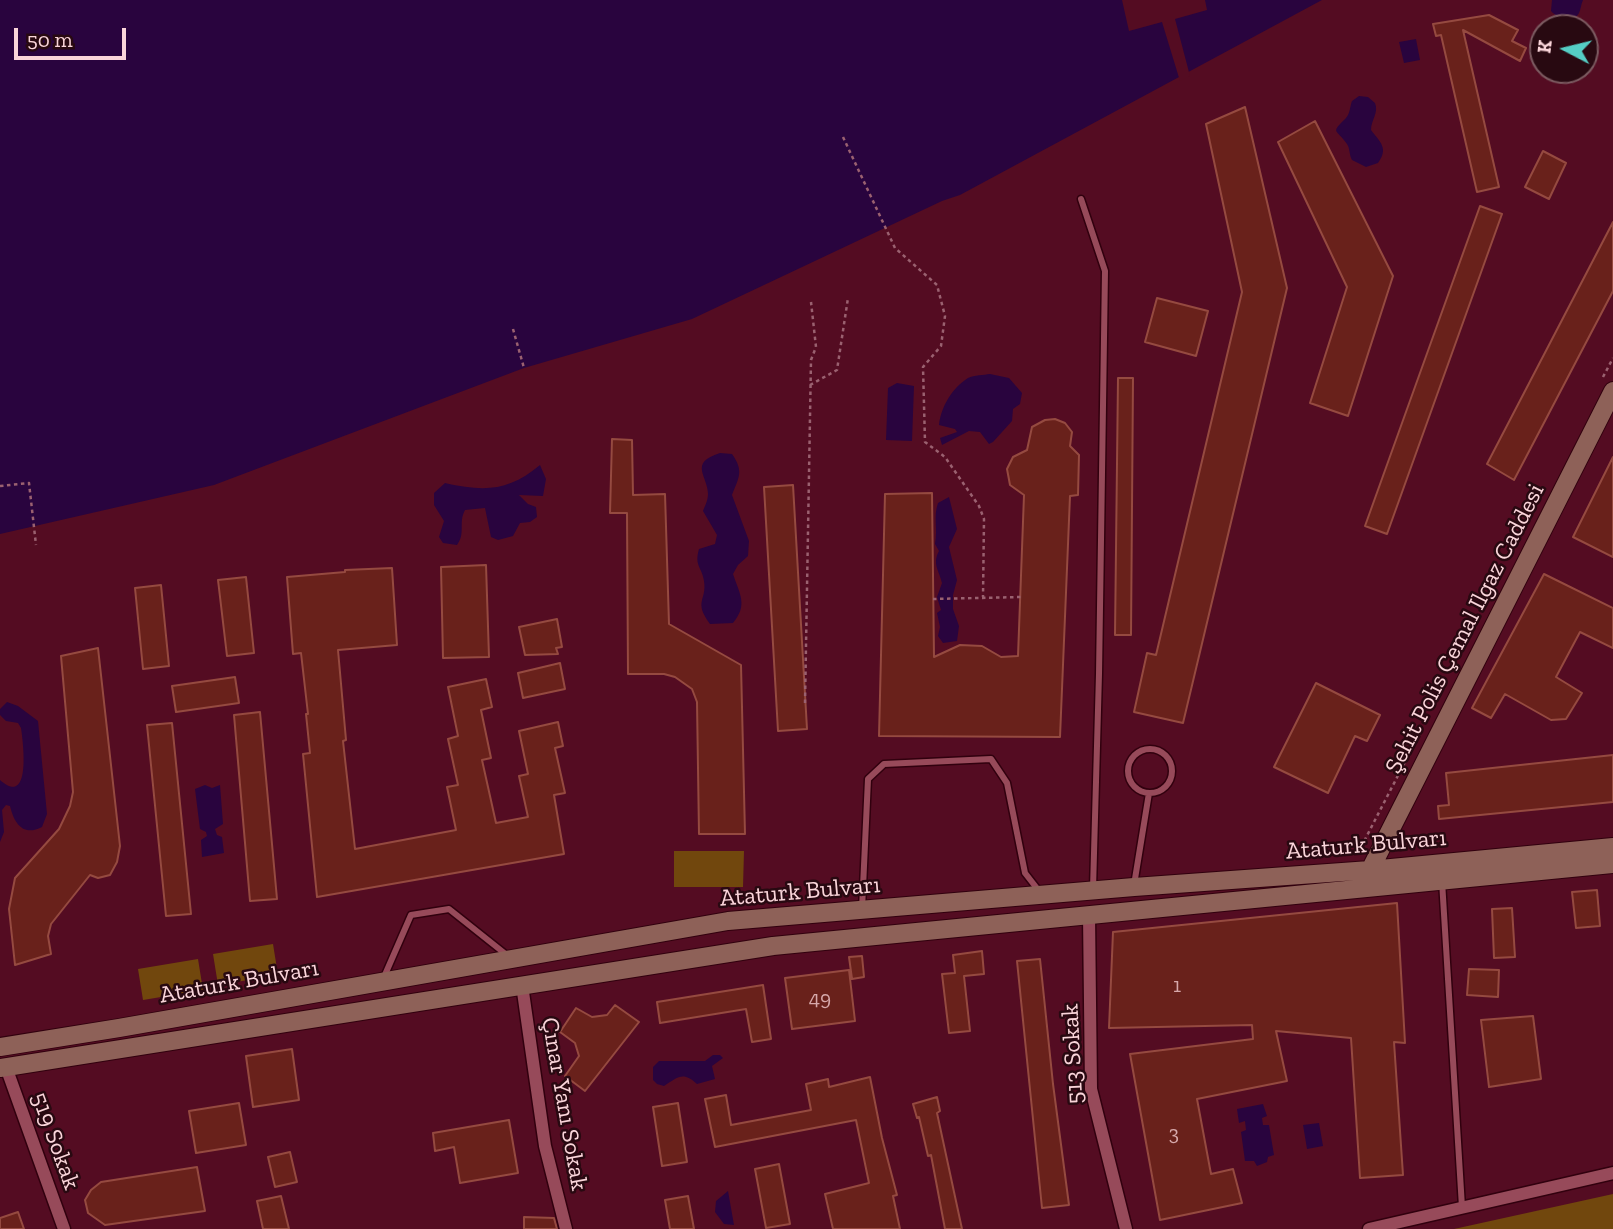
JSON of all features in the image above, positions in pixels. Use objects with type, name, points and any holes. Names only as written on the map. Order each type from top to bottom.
[{"type":"main road","name":"Şehit Polis Çemal Ilgaz Caddesi","points":[[1361,889],[1613,391]]},
{"type":"main road","name":"Ataturk Bulvarı","points":[[0,1047],[728,921],[1370,870],[1613,847]]},
{"type":"main road","name":"Ataturk Bulvarı","points":[[3,1067],[773,946],[1613,864]]},
{"type":"street","name":"513 Sokak","points":[[1089,915],[1091,1089],[1126,1229]]},
{"type":"street","name":"Çınar Yanı Sokak","points":[[522,985],[545,1146],[566,1229]]},
{"type":"street","name":"519 Sokak","points":[[3,1067],[64,1229]]},
{"type":"street","points":[[1370,1229],[1613,1173]]},
{"type":"lane","points":[[1081,199],[1105,271],[1099,674],[1092,891]]},
{"type":"lane","points":[[1153,750],[1167,757],[1171,773],[1165,787],[1149,793],[1131,783],[1128,771],[1130,763],[1138,753],[1153,750]]},
{"type":"lane","points":[[862,910],[869,779],[884,764],[991,758],[1007,783],[1026,873],[1042,895]]},
{"type":"lane","points":[[1134,887],[1149,793]]},
{"type":"lane","points":[[1442,881],[1462,1207]]},
{"type":"lane","points":[[382,982],[411,915],[449,909],[512,960]]},
{"type":"path","points":[[843,137],[895,248],[937,285],[945,316],[941,346],[923,368],[925,442],[945,457],[979,506],[984,519],[983,597]]},
{"type":"path","points":[[810,384],[837,370],[848,298]]},
{"type":"path","points":[[805,703],[810,384],[811,360],[816,347],[811,302]]},
{"type":"path","points":[[513,329],[524,368]]},
{"type":"path","points":[[0,486],[29,483],[36,545]]},
{"type":"path","points":[[933,599],[1021,597]]},
{"type":"shaded area","points":[[0,0],[1322,0],[960,195],[942,201],[692,319],[524,368],[214,485],[0,534]]},
{"type":"shaded area","points":[[1552,0],[1583,0],[1578,14],[1555,14],[1551,11]]},
{"type":"shaded area","points":[[1416,39],[1420,60],[1404,63],[1399,42]]},
{"type":"shaded area","points":[[1359,96],[1368,97],[1375,103],[1371,130],[1383,149],[1378,163],[1366,167],[1352,160],[1348,146],[1336,131],[1347,116],[1352,101]]},
{"type":"shaded area","points":[[990,374],[1009,378],[1022,393],[1020,404],[1013,409],[1012,421],[989,444],[980,432],[969,431],[942,445],[940,438],[957,432],[939,425],[948,398],[968,378]]},
{"type":"shaded area","points":[[897,383],[914,386],[912,441],[886,440],[888,388]]},
{"type":"shaded area","points":[[720,453],[732,454],[738,465],[738,479],[732,495],[749,541],[748,556],[733,574],[741,600],[738,617],[733,623],[710,624],[701,606],[704,581],[698,555],[699,549],[715,544],[717,535],[703,511],[708,494],[702,466],[710,457]]},
{"type":"shaded area","points":[[540,465],[546,479],[543,496],[519,495],[528,504],[536,507],[537,517],[530,522],[520,523],[513,536],[498,540],[491,537],[485,508],[465,510],[457,545],[443,543],[439,537],[444,521],[434,505],[434,493],[445,483],[472,488],[496,487],[518,480]]},
{"type":"shaded area","points":[[949,497],[957,529],[949,547],[957,580],[953,609],[959,626],[957,641],[943,643],[938,636],[940,627],[937,613],[941,610],[937,597],[942,583],[936,563],[939,551],[935,544],[936,518],[938,503]]},
{"type":"shaded area","points":[[7,702],[18,706],[38,721],[47,814],[42,827],[35,830],[25,829],[20,827],[10,806],[6,805],[2,810],[4,832],[0,842],[0,780],[10,786],[17,786],[23,769],[21,728],[18,723],[6,721],[0,715],[0,709]]},
{"type":"shaded area","points":[[205,785],[212,788],[220,785],[223,824],[215,829],[217,835],[222,837],[224,853],[202,857],[201,840],[207,836],[206,832],[200,829],[195,789]]},
{"type":"shaded area","points":[[674,851],[744,851],[743,887],[674,887]]},
{"type":"shaded area","points":[[273,944],[278,975],[218,985],[213,954]]},
{"type":"shaded area","points":[[198,959],[203,990],[143,1000],[138,969]]},
{"type":"shaded area","points":[[713,1055],[723,1058],[712,1066],[715,1079],[697,1084],[688,1078],[680,1077],[664,1086],[653,1080],[653,1067],[659,1061],[705,1061]]},
{"type":"shaded area","points":[[1263,1104],[1267,1116],[1262,1118],[1263,1125],[1269,1125],[1274,1155],[1257,1166],[1254,1161],[1245,1161],[1241,1132],[1246,1130],[1245,1121],[1239,1123],[1237,1109]]},
{"type":"shaded area","points":[[1319,1123],[1323,1146],[1307,1149],[1303,1125]]},
{"type":"shaded area","points":[[728,1191],[734,1225],[724,1224],[715,1212],[716,1201]]},
{"type":"shaded area","points":[[1613,1194],[1613,1229],[1454,1229]]},
{"type":"pier","points":[[1122,0],[1205,0],[1207,10],[1175,19],[1190,76],[1180,81],[1162,22],[1129,31]]},
{"type":"building","points":[[1489,15],[1518,30],[1512,41],[1526,48],[1520,61],[1463,30],[1499,187],[1477,192],[1441,35],[1436,36],[1433,24]]},
{"type":"building","points":[[1245,107],[1287,288],[1183,723],[1134,712],[1147,653],[1156,655],[1242,292],[1206,124]]},
{"type":"building","points":[[1315,121],[1393,276],[1348,416],[1310,403],[1347,287],[1278,142]]},
{"type":"building","points":[[1543,151],[1566,163],[1549,199],[1525,187]]},
{"type":"building","points":[[1480,206],[1502,214],[1387,534],[1365,526]]},
{"type":"building","points":[[1613,222],[1613,291],[1514,480],[1487,464]]},
{"type":"building","points":[[1157,298],[1208,311],[1196,356],[1145,342]]},
{"type":"building","points":[[1118,378],[1133,378],[1131,635],[1115,635]]},
{"type":"building","points":[[1055,419],[1065,423],[1072,432],[1070,446],[1079,455],[1078,495],[1070,496],[1060,737],[879,736],[885,494],[932,493],[934,657],[960,645],[982,646],[1001,657],[1018,656],[1024,495],[1010,485],[1007,469],[1013,457],[1027,450],[1032,427],[1045,420]]},
{"type":"building","points":[[612,439],[632,440],[633,495],[665,494],[669,624],[741,665],[745,834],[699,834],[697,702],[692,689],[675,677],[664,674],[628,674],[627,513],[610,513]]},
{"type":"building","points":[[1613,457],[1613,557],[1573,537]]},
{"type":"building","points":[[793,485],[807,729],[778,731],[764,487]]},
{"type":"building","points":[[486,565],[489,657],[443,658],[441,567]]},
{"type":"building","points":[[392,568],[397,645],[338,650],[346,740],[343,741],[355,849],[456,830],[447,787],[458,785],[448,739],[458,736],[448,687],[486,679],[492,707],[481,710],[491,758],[482,760],[496,823],[528,817],[519,776],[528,774],[519,731],[558,722],[563,746],[555,748],[565,793],[554,795],[564,854],[317,897],[303,754],[310,753],[308,714],[301,653],[293,654],[287,577]]},
{"type":"building","points":[[1544,574],[1613,608],[1613,648],[1580,632],[1556,677],[1582,693],[1566,719],[1551,720],[1505,694],[1491,718],[1472,708]]},
{"type":"building","points":[[246,577],[254,653],[227,656],[218,580]]},
{"type":"building","points":[[161,585],[169,666],[143,669],[135,588]]},
{"type":"building","points":[[557,619],[562,647],[556,648],[558,654],[525,655],[519,627]]},
{"type":"building","points":[[98,648],[120,846],[117,862],[110,875],[98,878],[90,875],[51,924],[48,936],[51,954],[15,965],[9,909],[15,878],[59,829],[70,806],[73,792],[61,656]]},
{"type":"building","points":[[560,663],[565,689],[523,698],[518,673]]},
{"type":"building","points":[[235,677],[239,703],[176,712],[172,686]]},
{"type":"building","points":[[1316,683],[1380,715],[1367,741],[1355,736],[1328,793],[1274,767]]},
{"type":"building","points":[[260,712],[277,899],[250,901],[234,715]]},
{"type":"building","points":[[172,723],[191,914],[166,916],[147,725]]},
{"type":"building","points":[[1613,755],[1613,802],[1439,819],[1438,806],[1449,805],[1446,773]]},
{"type":"building","points":[[1597,890],[1600,926],[1576,928],[1572,892]]},
{"type":"building","points":[[1397,903],[1405,1043],[1394,1042],[1403,1175],[1360,1178],[1351,1038],[1276,1031],[1287,1081],[1197,1099],[1211,1174],[1233,1169],[1242,1203],[1160,1220],[1130,1054],[1253,1039],[1252,1025],[1109,1028],[1113,932]]},
{"type":"building","points":[[1512,908],[1515,957],[1494,958],[1492,909]]},
{"type":"building","points":[[982,951],[984,974],[964,976],[970,1031],[949,1033],[942,974],[955,973],[953,955]]},
{"type":"building","points":[[862,956],[864,977],[852,979],[849,957]]},
{"type":"building","points":[[1040,959],[1069,1205],[1042,1208],[1017,961]]},
{"type":"building","points":[[1469,969],[1499,970],[1498,997],[1467,995]]},
{"type":"building","points":[[849,970],[855,1021],[792,1029],[785,978]]},
{"type":"building","points":[[763,985],[771,1039],[752,1042],[746,1009],[660,1023],[657,1002]]},
{"type":"building","points":[[615,1005],[639,1022],[585,1091],[565,1076],[579,1056],[575,1043],[560,1032],[576,1008],[592,1017],[607,1015]]},
{"type":"building","points":[[1533,1016],[1541,1079],[1489,1087],[1481,1020]]},
{"type":"building","points":[[292,1049],[299,1100],[253,1107],[246,1056]]},
{"type":"building","points":[[870,1077],[897,1195],[893,1196],[900,1229],[833,1229],[825,1194],[869,1183],[856,1120],[715,1147],[705,1099],[726,1095],[731,1125],[811,1110],[806,1084],[828,1079],[829,1087]]},
{"type":"building","points":[[937,1097],[940,1111],[937,1113],[962,1229],[945,1229],[931,1155],[928,1156],[919,1117],[917,1118],[913,1104]]},
{"type":"building","points":[[239,1103],[246,1145],[196,1153],[189,1111]]},
{"type":"building","points":[[678,1103],[687,1162],[662,1166],[653,1107]]},
{"type":"building","points":[[509,1120],[518,1173],[460,1183],[454,1147],[435,1151],[433,1133]]},
{"type":"building","points":[[290,1152],[297,1182],[275,1187],[268,1157]]},
{"type":"building","points":[[779,1164],[790,1224],[766,1228],[755,1169]]},
{"type":"building","points":[[197,1167],[205,1211],[105,1225],[88,1213],[85,1200],[91,1190],[101,1182]]},
{"type":"building","points":[[281,1196],[289,1229],[263,1229],[257,1201]]},
{"type":"building","points":[[688,1196],[694,1229],[670,1229],[665,1200]]},
{"type":"building","points":[[18,1212],[24,1229],[0,1229],[0,1218]]},
{"type":"building","points":[[524,1217],[554,1218],[557,1229],[524,1229]]}]
